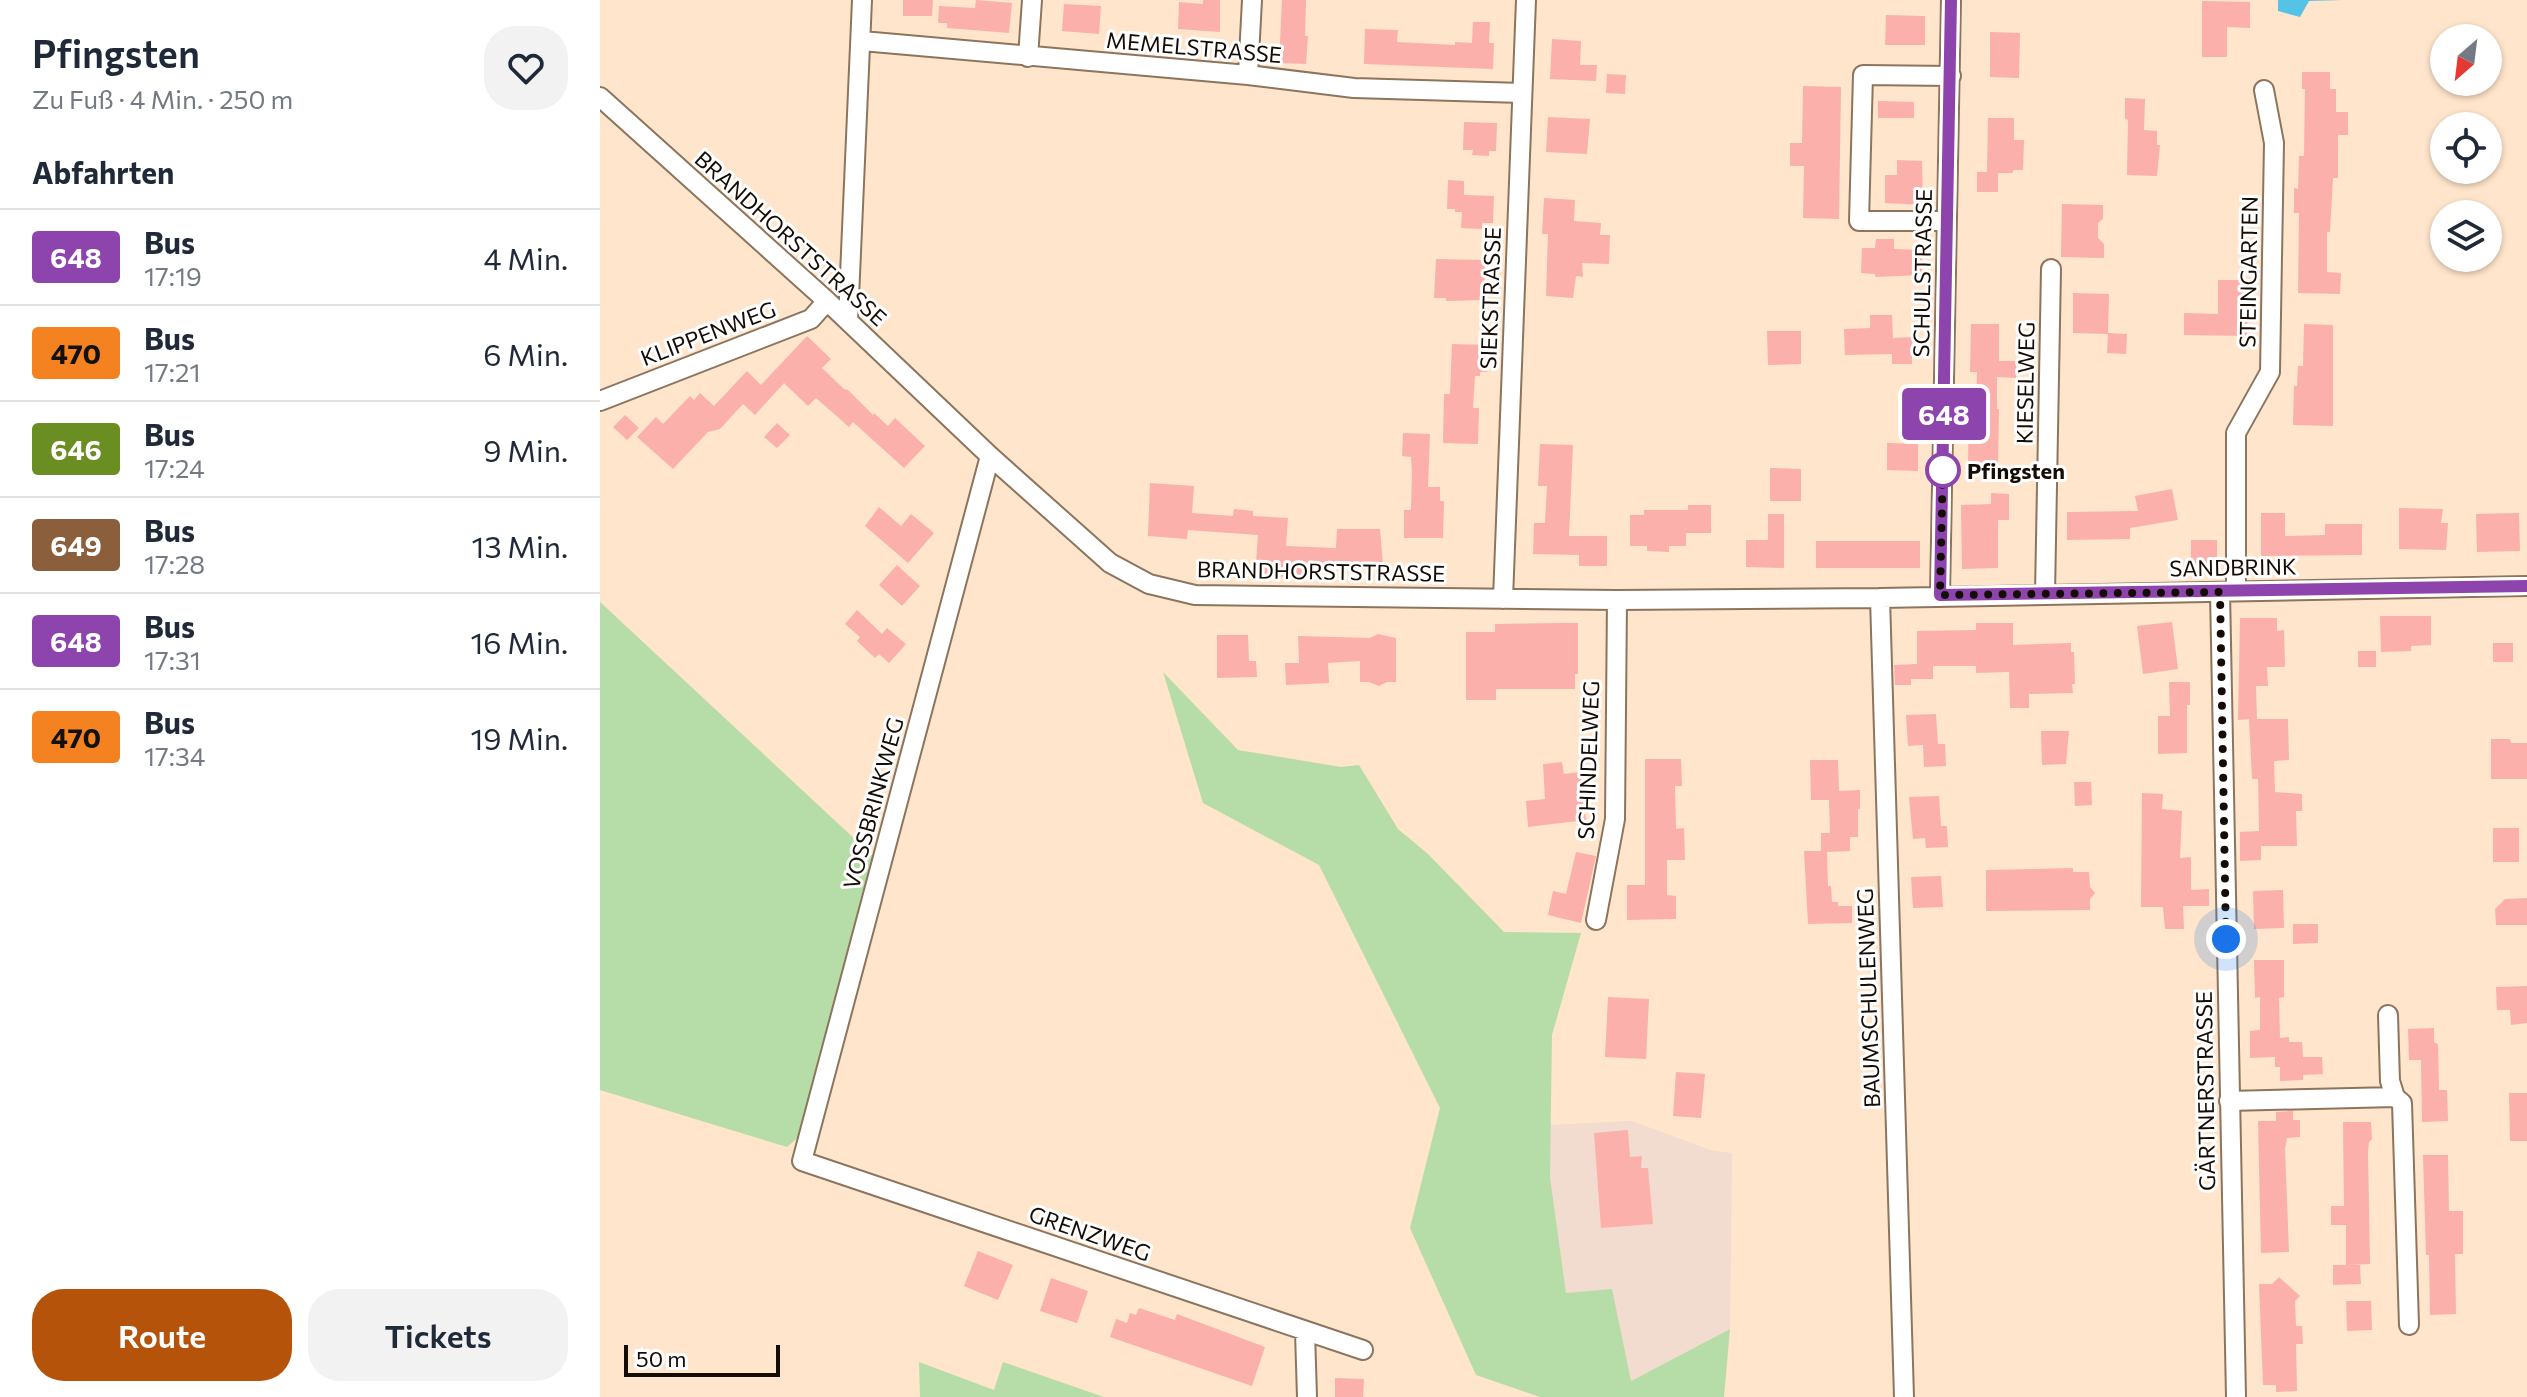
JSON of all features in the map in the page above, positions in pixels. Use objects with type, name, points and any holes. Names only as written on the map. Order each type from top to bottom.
[{"type":"street","points":[[848,321],[862,0]]},
{"type":"street","points":[[1028,57],[1032,0]]},
{"type":"street","points":[[1248,75],[1252,0]]},
{"type":"street","name":"SIEKSTRASSE","points":[[1503,599],[1526,0]]},
{"type":"street","name":"SCHULSTRASSE","points":[[1940,595],[1951,0]]},
{"type":"street","name":"MEMELSTRASSE","points":[[862,41],[1248,75],[1354,88],[1522,93]]},
{"type":"street","points":[[1947,221],[1859,221],[1863,75],[1951,76]]},
{"type":"street","name":"STEINGARTEN","points":[[2228,591],[2236,433],[2270,372],[2274,143],[2264,90]]},
{"type":"street","name":"BRANDHORSTSTRASSE","points":[[600,97],[827,301],[990,456],[1110,563],[1149,584],[1195,595],[1617,600],[1940,595]]},
{"type":"street","name":"KIESELWEG","points":[[2045,594],[2051,269]]},
{"type":"street","name":"KLIPPENWEG","points":[[600,401],[811,319],[827,301]]},
{"type":"street","name":"VOSSBRINKWEG","points":[[802,1161],[990,456]]},
{"type":"street","name":"SANDBRINK","points":[[1940,595],[2527,586]]},
{"type":"street","name":"GÄRTNERSTRASSE","points":[[2228,591],[2229,1101],[2236,1397]]},
{"type":"street","name":"BAUMSCHULENWEG","points":[[1880,598],[1904,1397]]},
{"type":"street","name":"SCHINDELWEG","points":[[1596,920],[1615,819],[1617,600]]},
{"type":"street","points":[[2388,1015],[2390,1081],[2395,1097],[2402,1103],[2409,1325]]},
{"type":"street","points":[[2229,1101],[2395,1097]]},
{"type":"street","name":"GRENZWEG","points":[[802,1161],[1363,1350]]},
{"type":"street","points":[[1305,1332],[1307,1397]]},
{"type":"shaded area","points":[[1632,1121],[1710,1150],[1732,1153],[1730,1329],[1630,1381],[1612,1290],[1566,1293],[1550,1177],[1550,1125]]},
{"type":"green space","points":[[600,602],[873,856],[803,1133],[787,1147],[600,1090]]},
{"type":"green space","points":[[1163,672],[1238,750],[1341,767],[1359,765],[1398,829],[1428,854],[1504,932],[1581,933],[1552,1035],[1550,1177],[1566,1293],[1612,1289],[1631,1381],[1730,1329],[1724,1397],[1540,1397],[1476,1375],[1410,1228],[1440,1108],[1319,865],[1203,803]]},
{"type":"green space","points":[[919,1362],[994,1390],[1003,1362],[1104,1397],[920,1397]]},
{"type":"water","points":[[2278,0],[2342,0],[2309,1],[2300,17],[2278,11]]},
{"type":"building","points":[[903,0],[933,0],[932,16],[903,16]]},
{"type":"building","points":[[976,0],[1012,3],[1009,33],[947,28],[947,23],[938,23],[939,6],[975,8]]},
{"type":"building","points":[[1203,0],[1220,0],[1220,32],[1178,29],[1179,2],[1203,4]]},
{"type":"building","points":[[1282,0],[1306,0],[1306,64],[1279,63]]},
{"type":"building","points":[[2202,1],[2250,2],[2250,28],[2227,27],[2227,57],[2202,57]]},
{"type":"building","points":[[1064,4],[1101,6],[1099,34],[1062,31]]},
{"type":"building","points":[[1886,15],[1925,16],[1925,45],[1885,45]]},
{"type":"building","points":[[1473,22],[1490,22],[1489,43],[1494,43],[1493,69],[1364,64],[1365,29],[1398,30],[1397,42],[1455,45],[1455,42],[1472,43]]},
{"type":"building","points":[[1990,32],[2020,33],[2019,78],[1990,77]]},
{"type":"building","points":[[1552,39],[1581,41],[1580,65],[1597,65],[1596,81],[1550,79]]},
{"type":"building","points":[[2302,72],[2330,72],[2330,89],[2336,89],[2336,112],[2348,112],[2348,135],[2338,135],[2338,178],[2333,178],[2330,232],[2327,232],[2327,272],[2341,273],[2340,294],[2298,293],[2299,213],[2294,213],[2294,188],[2298,189],[2299,156],[2304,156],[2305,89],[2302,89]]},
{"type":"building","points":[[1607,74],[1626,75],[1625,94],[1606,93]]},
{"type":"building","points":[[1803,86],[1841,87],[1839,219],[1803,218],[1804,166],[1790,166],[1790,143],[1802,143]]},
{"type":"building","points":[[2125,98],[2145,99],[2144,130],[2157,131],[2157,145],[2160,145],[2157,176],[2127,175],[2128,120],[2125,119]]},
{"type":"building","points":[[1878,101],[1914,102],[1914,118],[1878,118]]},
{"type":"building","points":[[1548,117],[1590,119],[1587,154],[1546,152]]},
{"type":"building","points":[[1988,118],[2014,118],[2014,140],[2024,140],[2023,170],[1998,173],[1998,192],[1977,192],[1977,172],[1987,172]]},
{"type":"building","points":[[1464,122],[1497,123],[1496,151],[1489,151],[1489,156],[1472,155],[1473,150],[1463,150]]},
{"type":"building","points":[[1897,160],[1922,161],[1923,205],[1885,203],[1885,175],[1897,175]]},
{"type":"building","points":[[1448,180],[1464,181],[1464,195],[1494,196],[1493,223],[1482,223],[1482,229],[1461,228],[1462,212],[1447,209]]},
{"type":"building","points":[[1544,198],[1575,200],[1574,221],[1601,223],[1600,235],[1610,235],[1609,264],[1582,263],[1583,277],[1576,276],[1573,298],[1546,296],[1548,234],[1542,234]]},
{"type":"building","points":[[2062,204],[2103,205],[2098,238],[2104,244],[2104,258],[2061,257]]},
{"type":"building","points":[[1876,239],[1894,239],[1894,249],[1922,250],[1922,275],[1875,277],[1875,274],[1861,273],[1862,248],[1875,248]]},
{"type":"building","points":[[1436,259],[1485,260],[1484,300],[1446,301],[1446,298],[1434,298]]},
{"type":"building","points":[[2218,280],[2248,280],[2247,336],[2184,335],[2184,313],[2218,314]]},
{"type":"building","points":[[2073,293],[2109,294],[2108,333],[2127,334],[2126,354],[2107,353],[2108,334],[2073,333]]},
{"type":"building","points":[[1870,315],[1892,315],[1893,338],[1912,337],[1912,364],[1892,364],[1892,354],[1845,355],[1844,329],[1870,328]]},
{"type":"building","points":[[1971,324],[1999,324],[1999,361],[2016,361],[2016,378],[1997,377],[1998,465],[1968,464],[1969,408],[1976,409],[1977,372],[1970,372]]},
{"type":"building","points":[[2304,324],[2333,325],[2333,426],[2293,425],[2294,386],[2297,386],[2298,366],[2303,366]]},
{"type":"building","points":[[1767,331],[1801,331],[1801,364],[1768,365]]},
{"type":"building","points":[[807,336],[831,359],[822,368],[844,389],[888,426],[895,418],[925,446],[904,468],[853,422],[849,427],[816,398],[808,406],[784,383],[755,415],[743,404],[720,429],[708,432],[673,469],[637,437],[656,417],[663,424],[690,396],[694,400],[700,393],[714,406],[747,371],[761,385]]},
{"type":"building","points":[[1452,344],[1488,345],[1487,372],[1475,376],[1473,408],[1479,408],[1478,444],[1443,443],[1444,394],[1450,394]]},
{"type":"building","points":[[625,415],[639,428],[627,440],[613,427]]},
{"type":"building","points":[[777,423],[790,435],[777,448],[764,437]]},
{"type":"building","points":[[1403,433],[1430,434],[1428,487],[1440,487],[1440,501],[1444,501],[1443,538],[1404,538],[1404,510],[1411,510],[1412,472],[1411,457],[1402,456]]},
{"type":"building","points":[[1887,443],[1918,444],[1918,471],[1887,470]]},
{"type":"building","points":[[1540,444],[1573,445],[1569,536],[1607,536],[1607,566],[1579,566],[1579,555],[1533,554],[1534,523],[1545,523],[1547,486],[1538,486]]},
{"type":"building","points":[[1770,468],[1801,469],[1801,501],[1770,501]]},
{"type":"building","points":[[1150,483],[1194,486],[1192,513],[1233,516],[1234,509],[1253,511],[1253,516],[1288,518],[1286,546],[1336,548],[1337,529],[1380,529],[1383,564],[1313,564],[1312,579],[1255,575],[1258,535],[1188,530],[1187,539],[1148,536]]},
{"type":"building","points":[[2172,489],[2178,520],[2130,528],[2130,539],[2067,540],[2067,512],[2138,511],[2135,496]]},
{"type":"building","points":[[1991,493],[2009,494],[2009,520],[1998,520],[1998,568],[1962,569],[1961,505],[1991,504]]},
{"type":"building","points":[[1688,505],[1711,505],[1711,533],[1686,533],[1686,546],[1669,546],[1669,552],[1647,551],[1647,546],[1630,546],[1630,515],[1644,515],[1644,510],[1688,510]]},
{"type":"building","points":[[879,507],[901,526],[911,514],[934,533],[908,563],[865,526]]},
{"type":"building","points":[[2399,508],[2443,509],[2441,523],[2448,523],[2446,550],[2399,549]]},
{"type":"building","points":[[2261,513],[2285,513],[2285,536],[2325,535],[2325,524],[2362,524],[2362,555],[2261,556]]},
{"type":"building","points":[[2519,513],[2520,551],[2477,552],[2476,514]]},
{"type":"building","points":[[1768,514],[1784,514],[1784,568],[1746,567],[1746,540],[1768,540]]},
{"type":"building","points":[[2191,540],[2217,540],[2217,570],[2191,570]]},
{"type":"building","points":[[1816,541],[1920,541],[1920,568],[1816,568]]},
{"type":"building","points":[[897,565],[920,586],[902,606],[879,585]]},
{"type":"building","points":[[857,610],[882,634],[887,628],[906,644],[889,663],[879,654],[875,658],[857,641],[860,637],[845,624]]},
{"type":"building","points":[[2380,616],[2431,616],[2431,645],[2411,646],[2411,651],[2381,652]]},
{"type":"building","points":[[2240,618],[2277,618],[2277,631],[2284,630],[2285,667],[2267,667],[2268,686],[2256,686],[2257,719],[2288,719],[2289,760],[2274,761],[2275,792],[2302,794],[2302,811],[2296,811],[2297,846],[2261,846],[2261,860],[2240,861],[2240,832],[2259,831],[2258,779],[2252,779],[2249,719],[2238,720]]},
{"type":"building","points":[[2172,622],[2178,669],[2143,674],[2137,626]]},
{"type":"building","points":[[1578,623],[1575,689],[1496,689],[1496,700],[1466,700],[1466,632],[1495,632],[1495,624]]},
{"type":"building","points":[[1976,623],[2013,623],[2013,645],[2071,643],[2071,652],[2074,652],[2073,693],[2029,694],[2029,708],[2010,708],[2009,672],[1976,673],[1976,666],[1933,666],[1933,679],[1911,679],[1911,685],[1895,685],[1894,665],[1917,664],[1917,631],[1976,630]]},
{"type":"building","points":[[1378,634],[1396,638],[1396,682],[1379,686],[1360,682],[1360,661],[1328,663],[1329,683],[1286,685],[1285,663],[1299,663],[1298,636],[1370,638]]},
{"type":"building","points":[[1217,635],[1248,635],[1249,661],[1256,661],[1257,677],[1217,678]]},
{"type":"building","points":[[2493,643],[2513,643],[2513,662],[2493,662]]},
{"type":"building","points":[[2358,651],[2376,651],[2376,667],[2358,667]]},
{"type":"building","points":[[2169,682],[2190,682],[2187,753],[2158,754],[2158,716],[2170,716]]},
{"type":"building","points":[[1936,714],[1938,744],[1945,744],[1946,766],[1924,767],[1923,745],[1908,746],[1906,715]]},
{"type":"building","points":[[2041,731],[2069,731],[2066,764],[2042,765]]},
{"type":"building","points":[[2491,739],[2527,743],[2527,779],[2491,779]]},
{"type":"building","points":[[1645,759],[1681,759],[1682,786],[1675,786],[1676,829],[1684,828],[1685,860],[1667,860],[1667,895],[1676,896],[1676,919],[1627,920],[1627,885],[1645,885]]},
{"type":"building","points":[[1810,760],[1838,760],[1839,791],[1860,790],[1858,837],[1850,837],[1850,851],[1827,852],[1832,902],[1838,902],[1838,906],[1852,906],[1852,923],[1808,924],[1804,851],[1821,851],[1821,833],[1830,833],[1829,800],[1811,800]]},
{"type":"building","points":[[1562,762],[1564,774],[1580,772],[1582,788],[1588,788],[1590,804],[1584,805],[1586,820],[1528,827],[1526,801],[1545,799],[1543,764]]},
{"type":"building","points":[[2074,782],[2091,782],[2092,805],[2075,806]]},
{"type":"building","points":[[2142,793],[2163,794],[2162,809],[2182,811],[2180,858],[2191,857],[2191,890],[2209,889],[2209,906],[2183,906],[2184,929],[2165,929],[2163,907],[2141,907]]},
{"type":"building","points":[[1939,796],[1941,826],[1947,826],[1948,847],[1926,848],[1925,838],[1913,839],[1909,797]]},
{"type":"building","points":[[2493,828],[2519,828],[2519,862],[2493,862]]},
{"type":"building","points":[[1576,852],[1596,856],[1581,923],[1548,915],[1553,891],[1566,894]]},
{"type":"building","points":[[2073,868],[2073,872],[2089,872],[2090,887],[2095,893],[2090,899],[2090,910],[1986,911],[1986,870]]},
{"type":"building","points":[[1941,876],[1943,907],[1913,908],[1911,877]]},
{"type":"building","points":[[2283,890],[2284,928],[2254,929],[2253,891]]},
{"type":"building","points":[[2527,898],[2527,925],[2496,925],[2495,909],[2505,899]]},
{"type":"building","points":[[2293,924],[2318,924],[2318,943],[2293,944]]},
{"type":"building","points":[[2254,960],[2284,960],[2284,997],[2279,998],[2280,1038],[2289,1037],[2289,1042],[2302,1042],[2303,1057],[2322,1057],[2323,1074],[2303,1075],[2303,1080],[2280,1081],[2280,1067],[2275,1067],[2275,1057],[2250,1058],[2250,1031],[2260,1030],[2260,997],[2255,998]]},
{"type":"building","points":[[2527,986],[2527,1023],[2511,1025],[2510,1010],[2497,1010],[2496,987]]},
{"type":"building","points":[[1608,997],[1649,999],[1646,1059],[1605,1057]]},
{"type":"building","points":[[2434,1028],[2434,1042],[2438,1044],[2439,1090],[2447,1090],[2448,1121],[2422,1122],[2421,1060],[2409,1060],[2408,1029]]},
{"type":"building","points":[[1676,1072],[1705,1074],[1701,1118],[1673,1116]]},
{"type":"building","points":[[2509,1093],[2527,1093],[2527,1141],[2510,1141]]},
{"type":"building","points":[[2293,1111],[2293,1120],[2300,1120],[2300,1137],[2287,1138],[2285,1149],[2289,1252],[2261,1253],[2258,1121],[2276,1121],[2276,1112]]},
{"type":"building","points":[[2343,1122],[2371,1122],[2372,1139],[2368,1152],[2370,1264],[2347,1265],[2360,1265],[2361,1284],[2333,1285],[2333,1265],[2346,1265],[2346,1225],[2331,1225],[2331,1206],[2344,1206]]},
{"type":"building","points":[[1628,1130],[1630,1157],[1642,1156],[1641,1168],[1648,1168],[1653,1224],[1601,1228],[1594,1133]]},
{"type":"building","points":[[2423,1155],[2448,1155],[2449,1211],[2463,1211],[2463,1254],[2455,1254],[2456,1314],[2430,1315]]},
{"type":"building","points":[[978,1251],[1013,1265],[998,1300],[964,1286]]},
{"type":"building","points":[[2279,1277],[2300,1296],[2295,1301],[2296,1326],[2302,1326],[2303,1344],[2296,1344],[2297,1391],[2276,1392],[2276,1385],[2263,1385],[2259,1284],[2272,1284]]},
{"type":"building","points":[[1051,1278],[1088,1291],[1077,1323],[1040,1311]]},
{"type":"building","points":[[2346,1301],[2371,1301],[2372,1330],[2347,1331]]},
{"type":"building","points":[[1139,1308],[1175,1320],[1177,1314],[1265,1347],[1252,1386],[1110,1337],[1116,1319],[1127,1323],[1130,1313],[1136,1315]]},
{"type":"building","points":[[1335,1378],[1364,1379],[1363,1397],[1335,1397]]},
{"type":"bus line","name":"648","points":[[1951,0],[1940,595],[2527,586]]},
{"type":"place","name":"Pfingsten","points":[[1943,470]]},
{"type":"route","points":[[1943,470],[1943,463],[1940,595],[2220,592],[2226,939]]}]
